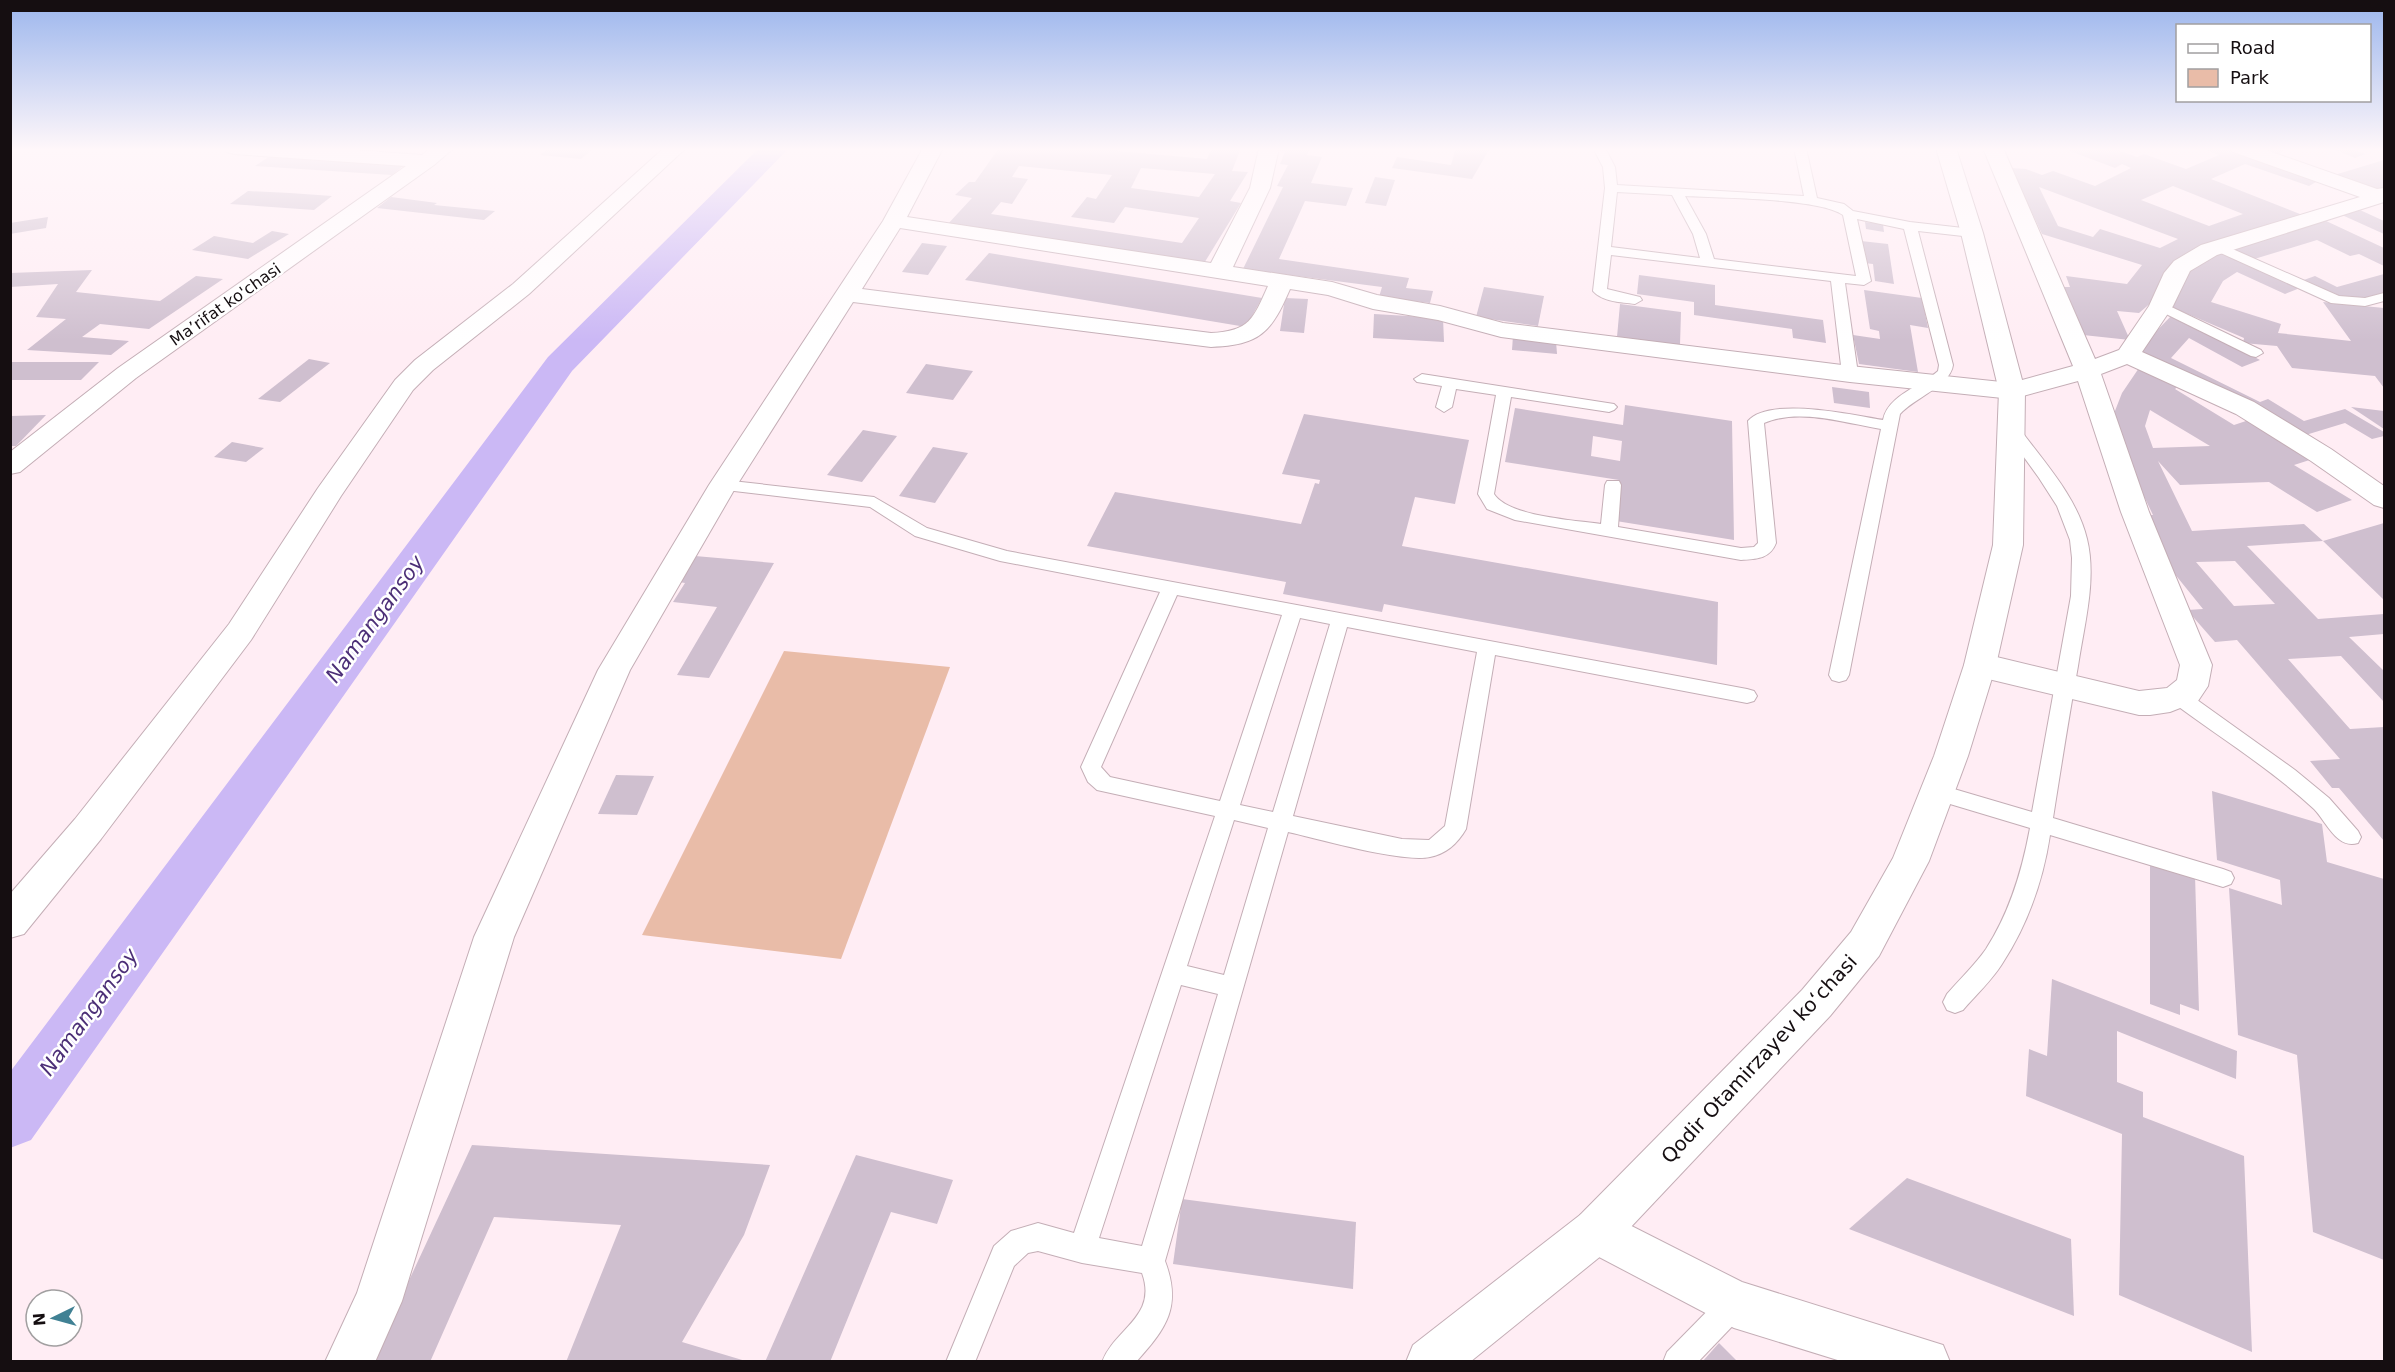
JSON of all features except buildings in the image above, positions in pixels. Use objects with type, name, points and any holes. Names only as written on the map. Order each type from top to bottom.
[{"type":"street","name":"Maʼrifat ko'chasi","points":[[10,466],[127,373],[354,212]]},
{"type":"street","points":[[10,922],[88,829],[240,632],[328,494],[404,385],[424,365],[521,289],[606,212]]},
{"type":"street","points":[[349,1362],[378,1301],[494,938],[614,670],[723,485],[899,212]]},
{"type":"street","points":[[1219,271],[1248,212]]},
{"type":"street","name":"Qodir Otamirzayev koʻchasi","points":[[1430,1362],[1596,1230],[1816,1003],[1865,944],[1910,861],[1937,792],[1980,665],[2008,545],[2013,431],[2012,391],[1966,212]]},
{"type":"street","points":[[1980,665],[2139,703],[2163,702],[2179,697],[2190,690],[2197,678],[2196,665],[2135,512],[2087,370],[2020,212]]},
{"type":"street","points":[[894,221],[1282,280],[1332,289],[1382,304],[1440,313],[1501,330],[1850,374],[2012,391],[2087,370],[2128,355],[2161,306],[2182,266],[2209,250],[2329,212]]},
{"type":"street","points":[[846,294],[1210,340],[1227,340],[1244,337],[1262,324],[1282,280]]},
{"type":"street","points":[[2128,355],[2245,408],[2321,455],[2385,499]]},
{"type":"street","points":[[1596,1230],[1734,1304],[1853,1351],[1926,1362]]},
{"type":"lane","points":[[1608,212],[1600,291],[1606,295],[1635,300]]},
{"type":"lane","points":[[1686,212],[1706,244],[1708,262]]},
{"type":"lane","points":[[1846,212],[1910,226],[1972,233]]},
{"type":"lane","points":[[1603,250],[1864,281],[1849,214]]},
{"type":"lane","points":[[1839,675],[1892,413],[1902,402],[1945,372],[1946,365],[1910,226]]},
{"type":"lane","points":[[2219,247],[2336,300],[2365,302],[2385,297]]},
{"type":"lane","points":[[1837,278],[1850,374]]},
{"type":"lane","points":[[2161,306],[2256,353]]},
{"type":"lane","points":[[1422,379],[1609,407]]},
{"type":"lane","points":[[1444,407],[1450,383]]},
{"type":"lane","points":[[1504,391],[1486,494],[1493,505],[1515,515],[1741,554],[1757,553],[1764,549],[1767,543],[1755,421],[1771,413],[1782,412],[1888,426]]},
{"type":"lane","points":[[1955,1002],[1993,958],[2017,917],[2035,860],[2080,596],[2081,557],[2072,520],[2055,489],[2013,431]]},
{"type":"lane","points":[[723,485],[874,501],[921,532],[961,546],[1006,557],[1747,696]]},
{"type":"lane","points":[[1609,531],[1613,485]]},
{"type":"lane","points":[[1171,588],[1091,768],[1095,776],[1104,784],[1402,848],[1427,850],[1443,844],[1455,829],[1487,647]]},
{"type":"lane","points":[[1082,1249],[1293,611]]},
{"type":"lane","points":[[1116,1362],[1146,1329],[1159,1306],[1160,1281],[1151,1261],[1340,620]]},
{"type":"lane","points":[[2179,697],[2314,797],[2350,837]]},
{"type":"lane","points":[[1937,792],[2041,821],[2223,878]]},
{"type":"lane","points":[[1173,973],[1232,987]]},
{"type":"lane","points":[[960,1362],[1004,1256],[1021,1241],[1038,1237],[1082,1249],[1151,1261]]},
{"type":"lane","points":[[1677,1362],[1734,1304]]},
{"type":"green space","points":[[784,651],[950,667],[841,959],[642,935]]},
{"type":"waterway","name":"Namangansoy","points":[[10,1120],[560,364],[711,212]]}]
